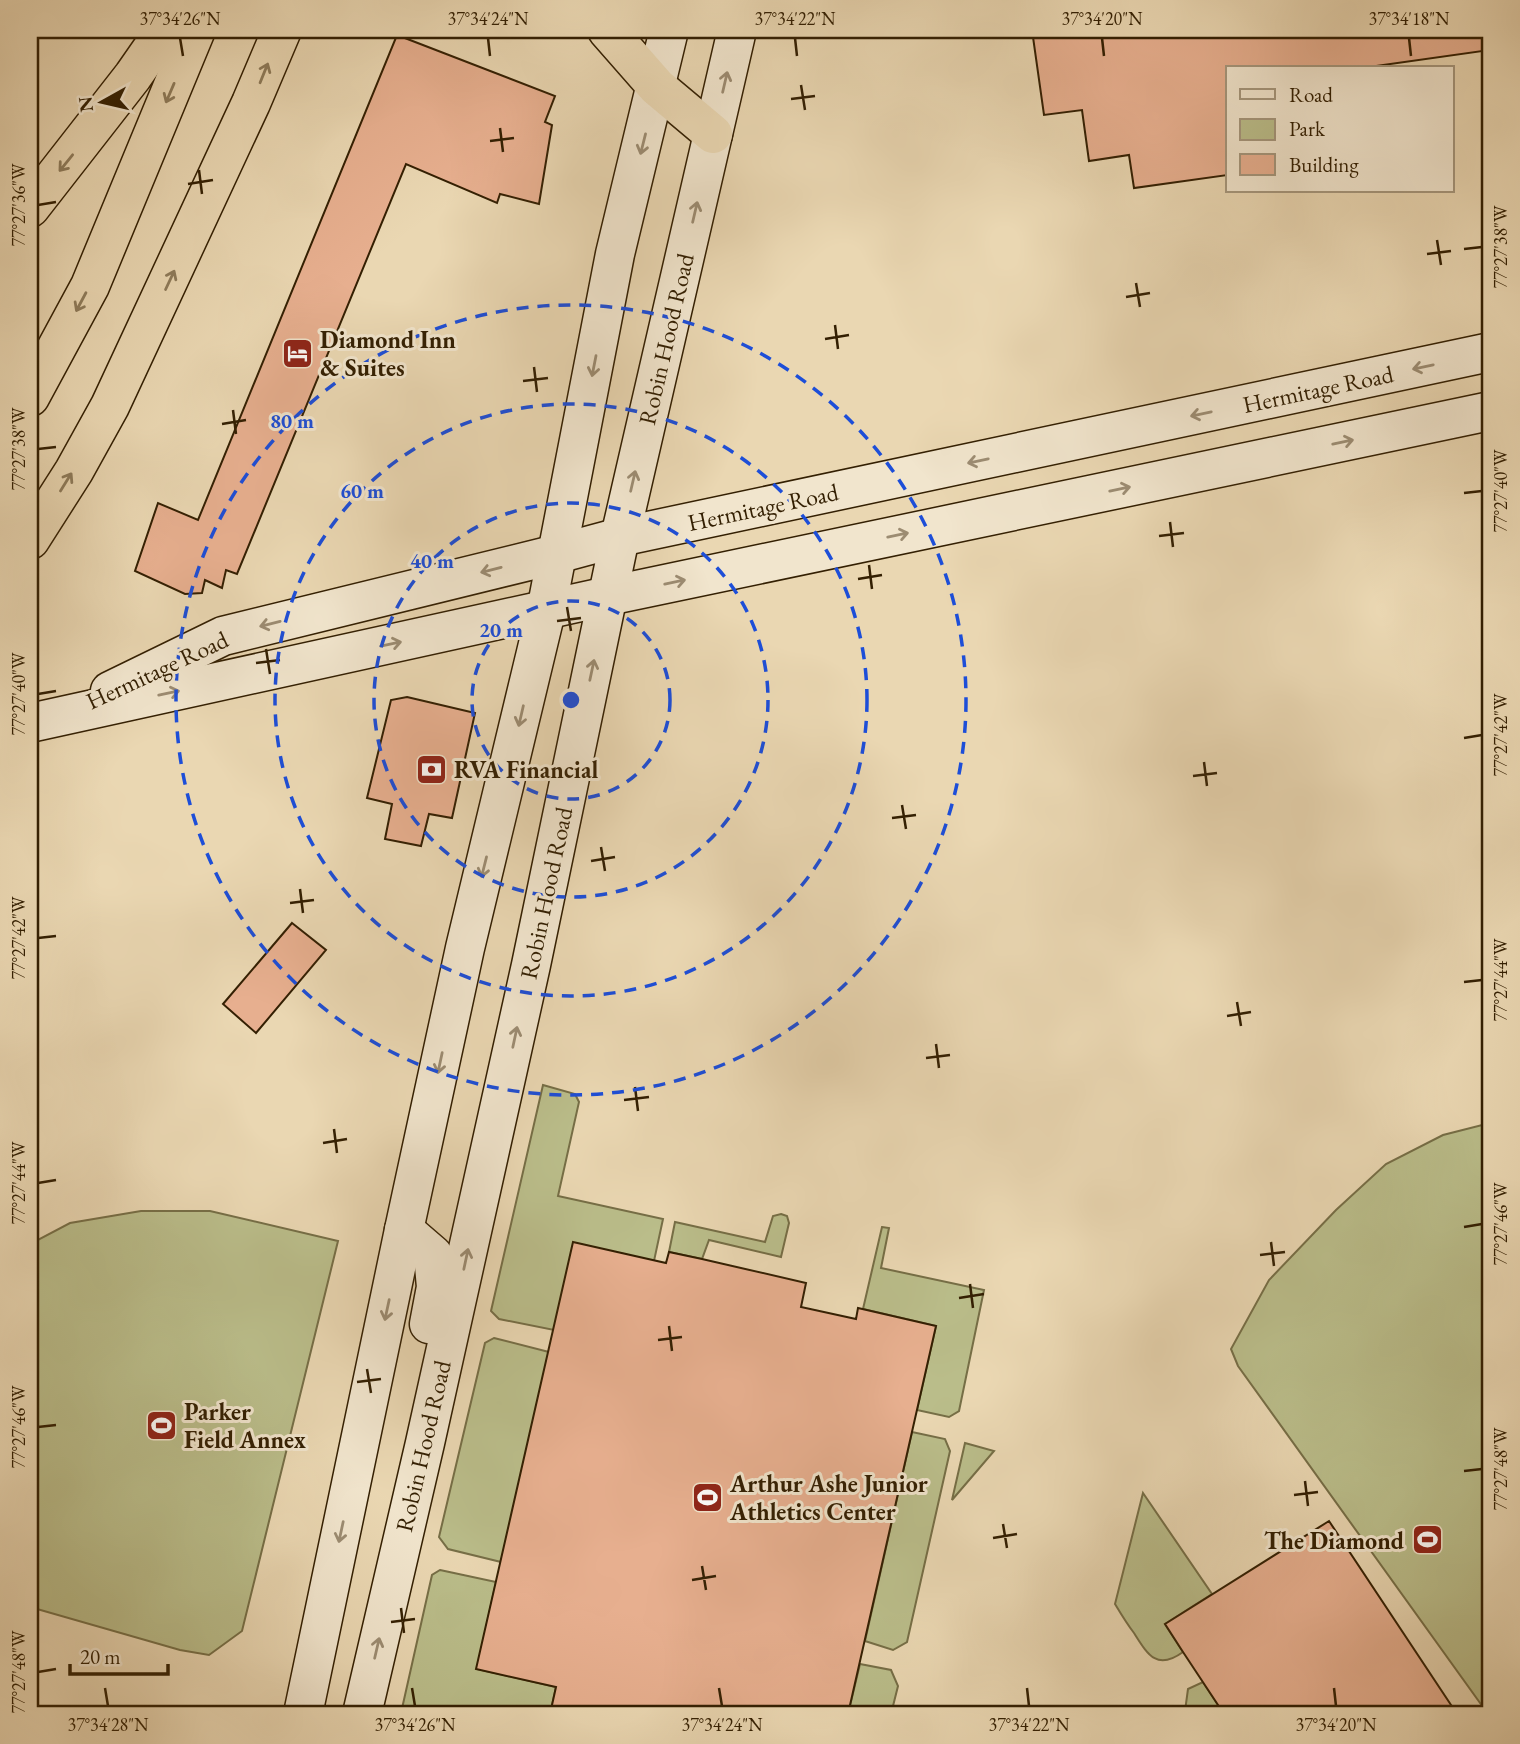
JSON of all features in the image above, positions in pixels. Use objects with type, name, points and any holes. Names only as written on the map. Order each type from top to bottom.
[{"type":"highway","points":[[30,208],[133,76],[165,30]]},
{"type":"highway","points":[[30,397],[90,286],[196,30]]},
{"type":"highway","points":[[30,540],[74,471],[110,406],[251,103],[282,30]]},
{"type":"highway","points":[[607,30],[657,87],[713,134]]},
{"type":"main road","points":[[303,1714],[465,948],[546,611],[615,254],[669,30]]},
{"type":"main road","name":"Robin Hood Road","points":[[362,1714],[531,965],[620,537],[737,30]]},
{"type":"main road","name":"Hermitage Road","points":[[42,720],[223,636],[620,537],[1490,352]]},
{"type":"main road","name":"Hermitage Road","points":[[42,720],[608,596],[1490,411]]},
{"type":"main road","points":[[404,1230],[433,1255],[436,1287],[417,1386],[425,1443]]},
{"type":"green space","points":[[543,1085],[575,1094],[579,1102],[558,1196],[663,1219],[654,1261],[554,1330],[499,1319],[491,1311]]},
{"type":"green space","name":"The Diamond","points":[[1490,1123],[1488,1714],[1238,1366],[1231,1349],[1269,1280],[1336,1210],[1386,1164],[1443,1135]]},
{"type":"green space","name":"Parker Field Annex","points":[[141,1211],[210,1211],[338,1241],[242,1631],[209,1655],[180,1650],[30,1607],[30,1244],[70,1223]]},
{"type":"green space","points":[[773,1216],[787,1216],[789,1223],[781,1257],[709,1240],[702,1259],[669,1252],[675,1222],[765,1242]]},
{"type":"green space","points":[[882,1227],[889,1228],[881,1268],[984,1290],[959,1411],[949,1417],[917,1410],[936,1326],[863,1309]]},
{"type":"green space","points":[[494,1338],[549,1352],[501,1562],[448,1549],[439,1537],[485,1343]]},
{"type":"green space","points":[[912,1432],[945,1439],[950,1451],[907,1642],[893,1650],[865,1641]]},
{"type":"green space","points":[[965,1443],[994,1451],[952,1500]]},
{"type":"green space","points":[[1143,1493],[1212,1594],[1165,1624],[1183,1652],[1166,1660],[1154,1658],[1149,1654],[1115,1604]]},
{"type":"green space","points":[[440,1570],[496,1582],[477,1669],[556,1687],[550,1714],[401,1713],[432,1575]]},
{"type":"green space","points":[[860,1664],[891,1670],[898,1686],[891,1714],[848,1714]]},
{"type":"green space","points":[[1203,1682],[1224,1714],[1187,1714],[1185,1711],[1188,1689]]},
{"type":"building","points":[[1032,30],[1490,30],[1490,50],[1376,66],[1226,66],[1226,175],[1134,188],[1129,155],[1089,161],[1082,110],[1044,115]]},
{"type":"building","name":"Diamond Inn & Suites","points":[[397,35],[555,96],[545,122],[552,125],[539,204],[500,194],[497,203],[406,164],[237,574],[226,570],[222,588],[205,580],[202,593],[185,594],[135,571],[158,503],[198,520]]},
{"type":"building","points":[[407,697],[475,713],[452,818],[429,814],[421,846],[385,839],[392,804],[367,798],[391,700]]},
{"type":"building","points":[[292,923],[326,950],[256,1033],[223,1004]]},
{"type":"building","name":"Arthur Ashe Junior Athletics Center","points":[[573,1242],[666,1263],[669,1252],[806,1283],[801,1307],[856,1319],[858,1308],[936,1326],[848,1714],[550,1714],[556,1687],[476,1669]]},
{"type":"building","points":[[1329,1521],[1457,1714],[1224,1714],[1165,1624]]},
{"type":"place","name":"Diamond Inn & Suites","points":[[297,353]]},
{"type":"place","name":"RVA Financial","points":[[431,769]]},
{"type":"place","name":"Parker Field Annex","points":[[161,1425]]},
{"type":"place","name":"Arthur Ashe Junior Athletics Center","points":[[707,1497]]},
{"type":"place","name":"The Diamond","points":[[1427,1540]]}]
